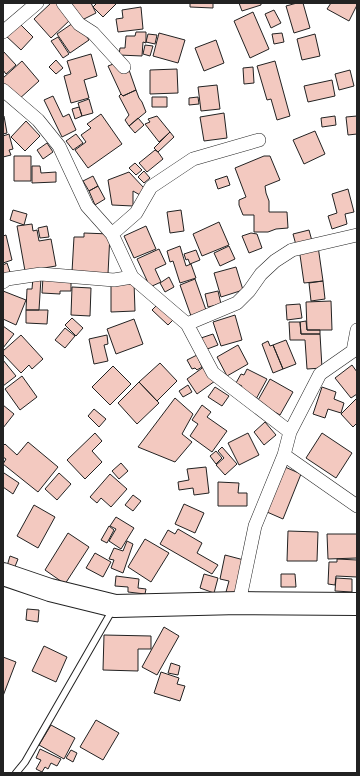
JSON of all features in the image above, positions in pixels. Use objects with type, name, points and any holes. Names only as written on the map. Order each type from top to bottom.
[{"type":"highway","points":[[3,574],[50,590],[115,606],[239,603],[357,604]]},
{"type":"street","points":[[3,32],[36,3]]},
{"type":"street","points":[[63,3],[79,24],[92,33],[124,67]]},
{"type":"street","points":[[3,90],[38,120],[59,146],[87,206],[112,234],[132,277],[187,324],[213,373],[290,432]]},
{"type":"street","points":[[112,234],[136,213],[151,187],[186,164],[193,160],[259,140]]},
{"type":"street","points":[[187,324],[237,303],[249,291],[261,274],[292,250],[357,235]]},
{"type":"street","points":[[3,282],[7,279],[41,274],[114,280],[132,277]]},
{"type":"street","points":[[239,603],[255,526],[284,455],[290,432],[320,374],[353,351],[357,330]]},
{"type":"street","points":[[284,455],[357,506]]},
{"type":"lane","points":[[16,773],[24,762],[115,606]]},
{"type":"building","points":[[51,3],[57,3],[71,19],[51,38],[34,19]]},
{"type":"building","points":[[71,3],[91,3],[96,13],[80,21]]},
{"type":"building","points":[[97,3],[117,3],[103,17],[93,7]]},
{"type":"building","points":[[190,3],[213,3],[213,8],[190,7]]},
{"type":"building","points":[[239,3],[261,3],[261,5],[242,11]]},
{"type":"building","points":[[303,3],[310,28],[294,33],[286,6]]},
{"type":"building","points":[[331,3],[357,3],[357,5],[349,21],[327,9]]},
{"type":"building","points":[[141,7],[143,29],[118,32],[116,19],[123,18],[122,10]]},
{"type":"building","points":[[274,10],[281,23],[271,28],[265,14]]},
{"type":"building","points":[[253,12],[269,49],[250,58],[234,21]]},
{"type":"building","points":[[76,21],[89,40],[70,53],[57,34]]},
{"type":"building","points":[[18,22],[33,37],[21,50],[5,35]]},
{"type":"building","points":[[136,32],[146,32],[146,43],[143,42],[142,56],[119,55],[120,48],[125,48],[126,36],[135,36]]},
{"type":"building","points":[[159,33],[185,40],[178,63],[153,56]]},
{"type":"building","points":[[282,33],[284,42],[274,44],[272,34]]},
{"type":"building","points":[[148,34],[157,35],[155,44],[146,42]]},
{"type":"building","points":[[315,34],[320,56],[302,60],[297,39]]},
{"type":"building","points":[[58,37],[69,54],[63,58],[51,41]]},
{"type":"building","points":[[216,40],[224,63],[204,71],[195,48]]},
{"type":"building","points":[[145,45],[153,46],[150,56],[143,54]]},
{"type":"building","points":[[3,51],[16,65],[6,74],[3,70]]},
{"type":"building","points":[[91,54],[97,76],[84,80],[89,98],[71,103],[64,76],[71,74],[67,61]]},
{"type":"building","points":[[56,60],[63,68],[56,74],[49,67]]},
{"type":"building","points":[[22,61],[39,81],[18,100],[3,83],[3,78]]},
{"type":"building","points":[[275,61],[290,116],[277,120],[271,99],[267,100],[257,66]]},
{"type":"building","points":[[116,63],[128,67],[136,90],[123,96],[108,66]]},
{"type":"building","points":[[253,67],[254,83],[244,84],[243,68]]},
{"type":"building","points":[[177,69],[178,93],[150,94],[150,70]]},
{"type":"building","points":[[350,70],[354,86],[339,90],[335,74]]},
{"type":"building","points":[[332,80],[335,96],[308,102],[304,86]]},
{"type":"building","points":[[217,85],[220,109],[201,111],[198,87]]},
{"type":"building","points":[[136,90],[146,112],[129,126],[125,120],[129,115],[119,96],[121,94],[123,96]]},
{"type":"building","points":[[53,96],[63,117],[69,114],[76,130],[62,137],[44,100]]},
{"type":"building","points":[[152,97],[167,97],[167,107],[152,107]]},
{"type":"building","points":[[198,97],[199,104],[189,105],[189,98]]},
{"type":"building","points":[[89,99],[93,113],[82,116],[78,103]]},
{"type":"building","points":[[79,107],[82,116],[75,119],[72,109]]},
{"type":"building","points":[[224,113],[227,138],[204,141],[200,117]]},
{"type":"building","points":[[101,114],[122,144],[88,168],[75,150],[86,142],[81,135],[91,128],[87,124]]},
{"type":"building","points":[[3,116],[7,133],[3,134]]},
{"type":"building","points":[[157,116],[170,132],[159,142],[145,124],[150,122],[148,119]]},
{"type":"building","points":[[335,116],[336,125],[322,127],[321,118]]},
{"type":"building","points":[[357,116],[357,134],[348,135],[346,117]]},
{"type":"building","points":[[138,118],[144,125],[135,133],[129,126]]},
{"type":"building","points":[[26,121],[40,136],[25,151],[11,137]]},
{"type":"building","points":[[315,131],[325,154],[304,164],[293,140]]},
{"type":"building","points":[[170,132],[174,137],[158,152],[154,148]]},
{"type":"building","points":[[9,134],[13,149],[9,150],[11,155],[3,157],[3,136]]},
{"type":"building","points":[[76,134],[83,143],[73,150],[66,141]]},
{"type":"building","points":[[47,143],[53,152],[43,159],[37,150]]},
{"type":"building","points":[[155,150],[163,159],[147,172],[139,163]]},
{"type":"building","points":[[14,156],[31,156],[31,181],[14,181]]},
{"type":"building","points":[[264,156],[270,156],[280,180],[265,186],[269,201],[269,212],[287,212],[288,228],[276,229],[268,232],[254,232],[254,215],[243,215],[239,205],[239,200],[246,197],[235,168]]},
{"type":"building","points":[[135,163],[142,170],[136,175],[129,168]]},
{"type":"building","points":[[32,166],[40,166],[41,173],[56,172],[56,182],[32,183]]},
{"type":"building","points":[[144,171],[150,178],[144,183],[138,177]]},
{"type":"building","points":[[129,172],[144,188],[140,195],[133,191],[133,206],[112,205],[108,180]]},
{"type":"building","points":[[93,176],[98,186],[89,191],[83,181]]},
{"type":"building","points":[[227,176],[230,185],[218,189],[215,180]]},
{"type":"building","points":[[98,186],[105,199],[95,205],[89,191]]},
{"type":"building","points":[[348,189],[354,212],[345,214],[347,224],[332,229],[328,216],[337,213],[332,194]]},
{"type":"building","points":[[13,210],[27,214],[24,225],[10,220]]},
{"type":"building","points":[[181,210],[184,231],[170,233],[167,212]]},
{"type":"building","points":[[219,222],[229,245],[202,256],[193,234]]},
{"type":"building","points":[[32,224],[33,231],[37,230],[39,241],[51,239],[56,266],[25,271],[17,226]]},
{"type":"building","points":[[47,226],[49,237],[40,238],[38,228]]},
{"type":"building","points":[[146,226],[156,249],[134,258],[124,236]]},
{"type":"building","points":[[309,230],[312,241],[296,245],[293,234]]},
{"type":"building","points":[[84,233],[110,234],[108,274],[72,272],[74,237],[84,237]]},
{"type":"building","points":[[251,233],[257,234],[262,248],[249,253],[242,236]]},
{"type":"building","points":[[6,235],[12,260],[3,263],[3,236]]},
{"type":"building","points":[[180,246],[186,266],[191,264],[196,278],[180,283],[173,261],[170,262],[167,251]]},
{"type":"building","points":[[229,246],[235,259],[220,266],[214,253]]},
{"type":"building","points":[[318,246],[323,281],[304,283],[299,248]]},
{"type":"building","points":[[159,249],[166,264],[155,269],[161,282],[150,287],[137,259]]},
{"type":"building","points":[[196,250],[200,260],[190,264],[188,259],[186,260],[184,254]]},
{"type":"building","points":[[7,263],[11,275],[3,279],[3,265]]},
{"type":"building","points":[[236,267],[243,290],[221,297],[214,273]]},
{"type":"building","points":[[43,277],[71,278],[71,291],[60,291],[60,294],[42,293]]},
{"type":"building","points":[[169,277],[174,287],[165,292],[160,283]]},
{"type":"building","points":[[33,278],[41,278],[39,310],[26,310],[27,289],[32,289]]},
{"type":"building","points":[[195,279],[206,310],[191,316],[180,285]]},
{"type":"building","points":[[323,281],[325,299],[311,301],[309,283]]},
{"type":"building","points":[[134,282],[135,311],[111,312],[111,283]]},
{"type":"building","points":[[72,287],[91,288],[90,316],[71,315]]},
{"type":"building","points":[[3,291],[26,300],[16,325],[3,319]]},
{"type":"building","points":[[218,291],[221,304],[208,307],[205,294]]},
{"type":"building","points":[[331,301],[332,330],[307,330],[306,302]]},
{"type":"building","points":[[159,303],[175,318],[168,325],[152,310]]},
{"type":"building","points":[[300,304],[302,318],[287,320],[286,305]]},
{"type":"building","points":[[26,310],[48,310],[47,324],[26,323]]},
{"type":"building","points":[[235,315],[242,340],[221,346],[213,322]]},
{"type":"building","points":[[72,318],[83,328],[76,336],[65,325]]},
{"type":"building","points":[[134,319],[143,344],[116,354],[107,329]]},
{"type":"building","points":[[306,321],[307,330],[320,330],[320,334],[301,334],[300,322]]},
{"type":"building","points":[[289,322],[300,322],[301,334],[320,334],[322,368],[307,369],[305,340],[290,340]]},
{"type":"building","points":[[3,326],[14,334],[3,348]]},
{"type":"building","points":[[65,328],[75,336],[65,348],[55,340]]},
{"type":"building","points":[[213,334],[218,345],[202,351],[198,339]]},
{"type":"building","points":[[21,335],[43,359],[32,369],[29,365],[21,373],[3,354],[3,351]]},
{"type":"building","points":[[107,335],[108,344],[104,345],[108,361],[94,364],[89,339]]},
{"type":"building","points":[[286,340],[296,364],[283,369],[273,345]]},
{"type":"building","points":[[268,341],[270,346],[273,345],[283,369],[273,373],[262,344]]},
{"type":"building","points":[[238,345],[248,364],[227,376],[217,357]]},
{"type":"building","points":[[197,355],[202,367],[197,370],[195,368],[192,369],[187,360]]},
{"type":"building","points":[[3,360],[16,376],[3,386]]},
{"type":"building","points":[[160,363],[177,381],[157,401],[139,382]]},
{"type":"building","points":[[352,365],[357,372],[357,394],[351,398],[335,378]]},
{"type":"building","points":[[113,366],[131,384],[110,405],[92,387]]},
{"type":"building","points":[[205,366],[215,381],[197,394],[187,379]]},
{"type":"building","points":[[247,369],[267,379],[255,401],[239,392],[242,386],[236,383],[241,374],[244,375]]},
{"type":"building","points":[[22,376],[37,397],[20,410],[5,389]]},
{"type":"building","points":[[270,379],[293,392],[280,415],[257,402]]},
{"type":"building","points":[[139,382],[159,403],[137,424],[118,403]]},
{"type":"building","points":[[188,385],[192,392],[183,397],[179,391]]},
{"type":"building","points":[[215,387],[229,396],[222,406],[208,397]]},
{"type":"building","points":[[322,387],[336,392],[334,399],[344,403],[341,413],[328,409],[325,418],[313,414]]},
{"type":"building","points":[[175,398],[193,414],[182,434],[192,442],[175,462],[138,447]]},
{"type":"building","points":[[357,398],[357,423],[353,427],[341,414]]},
{"type":"building","points":[[3,405],[14,414],[3,428]]},
{"type":"building","points":[[202,405],[211,412],[207,417],[227,431],[212,452],[190,436],[198,424],[192,420]]},
{"type":"building","points":[[94,409],[106,419],[99,427],[88,416]]},
{"type":"building","points":[[265,422],[276,435],[264,445],[254,432]]},
{"type":"building","points":[[95,433],[102,441],[92,451],[102,462],[85,479],[67,460]]},
{"type":"building","points":[[248,433],[259,455],[239,465],[228,443]]},
{"type":"building","points":[[322,433],[352,453],[336,478],[306,458]]},
{"type":"building","points":[[28,442],[58,467],[38,492],[3,464],[6,459],[3,457],[3,446],[5,444],[17,455]]},
{"type":"building","points":[[222,447],[237,464],[225,475],[216,465],[224,458],[218,451]]},
{"type":"building","points":[[216,451],[222,458],[216,464],[210,456]]},
{"type":"building","points":[[121,463],[128,471],[119,479],[112,471]]},
{"type":"building","points":[[206,467],[209,493],[194,495],[193,488],[179,490],[178,482],[189,480],[187,469]]},
{"type":"building","points":[[285,467],[301,474],[283,519],[267,512]]},
{"type":"building","points":[[4,473],[19,483],[13,494],[3,487]]},
{"type":"building","points":[[59,473],[71,484],[57,500],[45,489]]},
{"type":"building","points":[[110,474],[127,489],[111,507],[101,498],[97,503],[90,497]]},
{"type":"building","points":[[218,482],[239,483],[238,493],[247,493],[247,506],[218,506]]},
{"type":"building","points":[[133,495],[141,501],[133,511],[125,505]]},
{"type":"building","points":[[184,504],[204,513],[195,533],[175,524]]},
{"type":"building","points":[[34,505],[55,517],[38,548],[17,536]]},
{"type":"building","points":[[116,517],[134,528],[121,549],[109,541],[116,529],[110,526]]},
{"type":"building","points":[[109,526],[114,530],[107,543],[101,540]]},
{"type":"building","points":[[178,529],[202,543],[197,553],[218,565],[212,574],[160,544],[168,530],[175,534]]},
{"type":"building","points":[[288,531],[318,532],[317,561],[287,561]]},
{"type":"building","points":[[68,533],[89,547],[65,584],[45,570]]},
{"type":"building","points":[[327,534],[357,534],[357,558],[328,559]]},
{"type":"building","points":[[145,539],[169,553],[151,582],[128,567]]},
{"type":"building","points":[[127,541],[133,544],[123,573],[111,568],[114,560],[109,559],[114,548],[123,551]]},
{"type":"building","points":[[95,553],[111,562],[103,577],[86,568]]},
{"type":"building","points":[[225,555],[244,560],[237,594],[226,592],[229,581],[220,579]]},
{"type":"building","points":[[10,556],[18,559],[14,569],[7,566]]},
{"type":"building","points":[[337,559],[357,560],[357,577],[336,576],[335,585],[328,584],[329,562],[337,562]]},
{"type":"building","points":[[204,574],[218,578],[214,593],[200,588]]},
{"type":"building","points":[[281,574],[295,574],[296,587],[281,587]]},
{"type":"building","points":[[116,576],[139,579],[138,588],[146,589],[145,594],[128,592],[128,587],[115,586]]},
{"type":"building","points":[[336,578],[352,579],[352,592],[335,591]]},
{"type":"building","points":[[27,609],[39,610],[38,622],[26,620]]},
{"type":"building","points":[[164,627],[179,636],[157,675],[142,667]]},
{"type":"building","points":[[104,635],[151,636],[151,649],[138,649],[138,671],[103,670]]},
{"type":"building","points":[[44,646],[67,657],[56,682],[32,671]]},
{"type":"building","points":[[3,657],[16,662],[3,696]]},
{"type":"building","points":[[171,663],[180,666],[178,675],[168,673]]},
{"type":"building","points":[[161,672],[179,678],[177,684],[185,686],[180,701],[154,693]]},
{"type":"building","points":[[96,720],[119,733],[103,760],[80,747]]},
{"type":"building","points":[[51,725],[75,738],[64,759],[39,745]]},
{"type":"building","points":[[40,749],[61,759],[57,766],[51,763],[48,769],[45,767],[42,772],[36,769],[41,760],[36,758]]},
{"type":"building","points":[[71,750],[77,753],[73,762],[66,758]]}]
